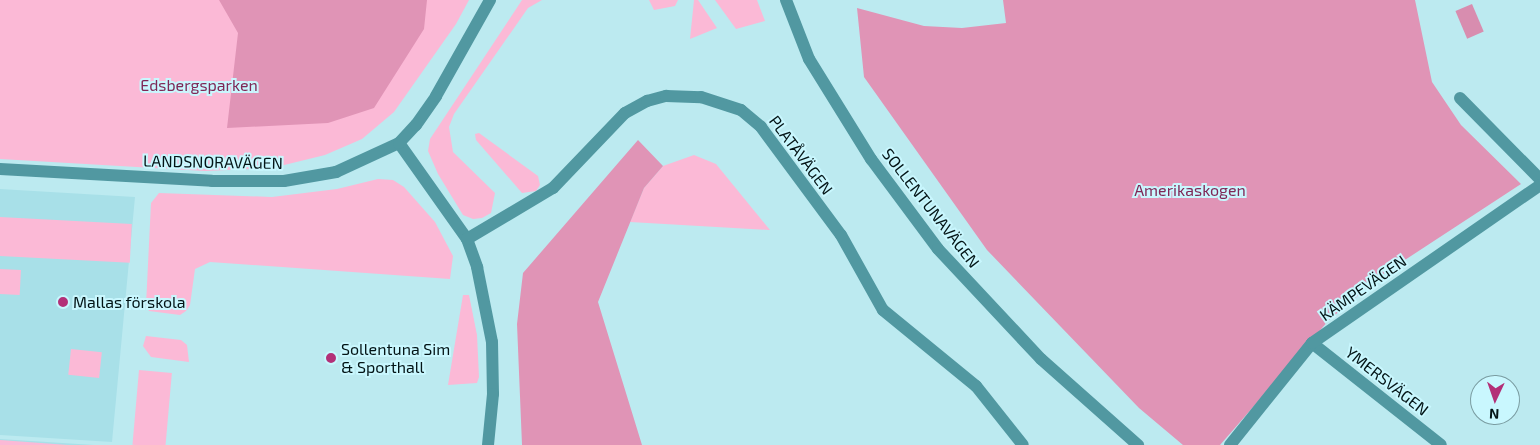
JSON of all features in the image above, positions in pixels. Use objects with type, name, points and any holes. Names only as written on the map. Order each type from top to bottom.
[{"type":"street","name":"LANDSNORAVÄGEN","points":[[0,169],[212,181],[284,181],[336,172],[399,143],[436,96],[490,0]]},
{"type":"street","name":"SOLLENTUNAVÄGEN","points":[[786,0],[809,59],[871,159],[938,249],[1041,360],[1138,445]]},
{"type":"street","name":"PLATÅVÄGEN","points":[[467,239],[553,188],[625,113],[647,101],[666,96],[701,96],[742,110],[761,127],[841,236],[883,310],[976,386],[1023,445]]},
{"type":"street","points":[[1460,98],[1540,179]]},
{"type":"street","points":[[399,143],[467,239],[477,267],[492,342],[493,394],[488,445]]},
{"type":"street","name":"KÄMPEVÄGEN","points":[[1230,445],[1312,343],[1540,185]]},
{"type":"street","name":"YMERSVÄGEN","points":[[1312,343],[1441,445]]},
{"type":"shaded area","points":[[1472,4],[1484,32],[1467,39],[1455,11]]},
{"type":"shaded area","name":"Mallas förskola","points":[[0,189],[135,197],[112,442],[0,435]]},
{"type":"shaded area","points":[[0,439],[94,445],[0,445]]},
{"type":"green space","name":"Edsbergsparken","points":[[0,0],[469,0],[456,24],[394,112],[362,139],[325,155],[272,168],[205,171],[0,159]]},
{"type":"green space","points":[[219,0],[427,0],[424,29],[374,108],[328,123],[227,128],[238,33]]},
{"type":"green space","points":[[522,0],[542,0],[528,8],[454,114],[449,127],[453,152],[495,193],[491,213],[482,218],[473,219],[463,215],[438,174],[428,151],[430,139]]},
{"type":"green space","points":[[649,0],[678,0],[675,6],[654,10]]},
{"type":"green space","points":[[694,0],[698,0],[717,28],[690,39]]},
{"type":"green space","points":[[715,0],[757,0],[765,21],[736,29]]},
{"type":"green space","name":"Amerikaskogen","points":[[1003,0],[1415,0],[1432,82],[1461,125],[1521,184],[1385,273],[1329,320],[1220,445],[1183,445],[1139,408],[987,250],[864,77],[857,8],[924,26],[962,28],[1006,23]]},
{"type":"green space","points":[[479,133],[538,176],[540,185],[536,191],[522,193],[476,140],[475,134]]},
{"type":"green space","points":[[638,140],[663,166],[644,188],[598,302],[642,445],[522,445],[517,324],[523,273]]},
{"type":"green space","points":[[694,155],[716,164],[770,230],[630,222],[644,188],[663,166]]},
{"type":"green space","points":[[378,179],[393,180],[404,187],[435,222],[453,256],[450,279],[210,262],[195,269],[190,305],[186,311],[180,315],[149,311],[146,305],[151,203],[159,193],[272,197],[337,189]]},
{"type":"green space","points":[[0,217],[132,224],[130,263],[0,256]]},
{"type":"green space","points":[[0,269],[21,270],[20,295],[0,294]]},
{"type":"green space","points":[[463,295],[469,295],[477,335],[479,377],[477,383],[448,385]]},
{"type":"green space","points":[[146,336],[181,340],[187,345],[189,362],[151,357],[143,346]]},
{"type":"green space","points":[[71,349],[102,352],[99,378],[68,375]]},
{"type":"green space","points":[[139,370],[172,373],[166,445],[132,445]]},
{"type":"green space","points":[[0,440],[68,445],[0,445]]},
{"type":"place","name":"Mallas förskola","points":[[63,302]]},
{"type":"place","name":"Sollentuna Sim & Sporthall","points":[[331,358]]}]
